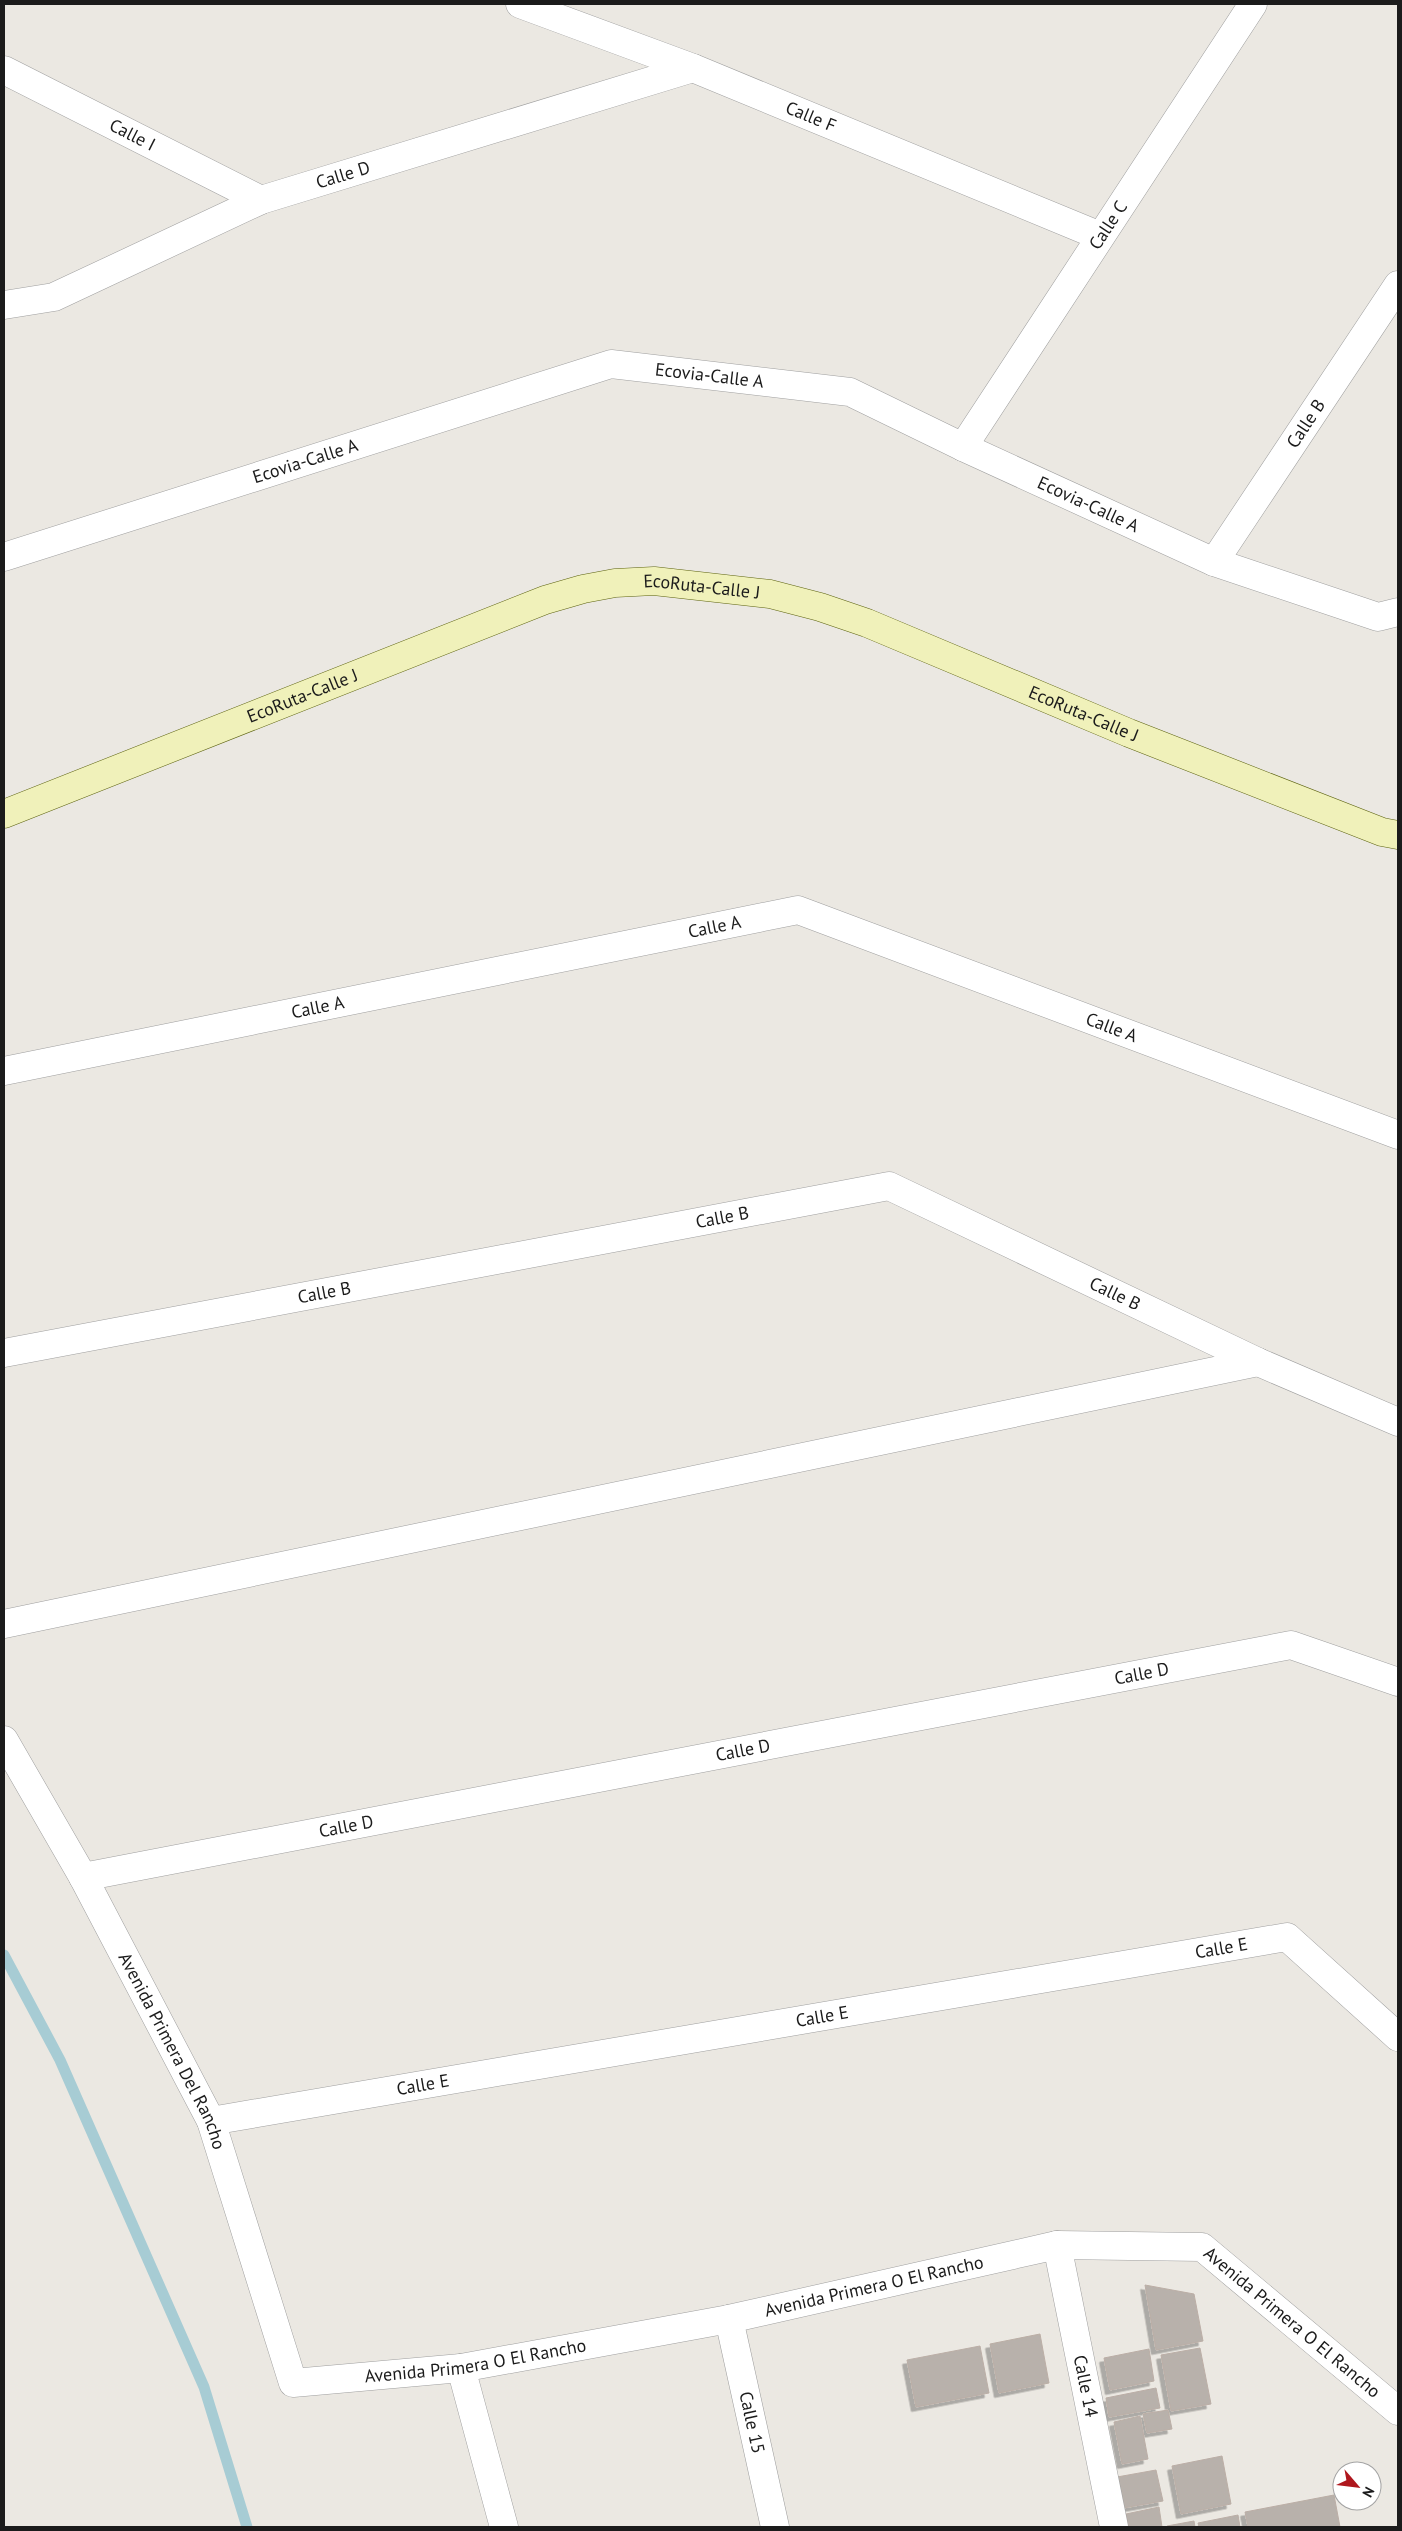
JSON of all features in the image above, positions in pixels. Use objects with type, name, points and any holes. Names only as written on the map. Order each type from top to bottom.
[{"type":"street","name":"Calle F","points":[[520,4],[693,68],[1100,236]]},
{"type":"street","name":"Calle C","points":[[963,447],[1253,4]]},
{"type":"street","name":"Calle D","points":[[4,305],[54,297],[261,200],[693,68]]},
{"type":"street","name":"Calle I","points":[[4,70],[261,200]]},
{"type":"street","name":"Calle B","points":[[1214,562],[1398,285]]},
{"type":"street","name":"Ecovia-Calle A","points":[[4,557],[611,364],[850,392],[963,447],[1214,562],[1378,617],[1398,612]]},
{"type":"street","name":"EcoRuta-Calle J","points":[[4,814],[545,600],[583,589],[654,580],[770,594],[868,623],[1263,787],[1382,832],[1398,835]]},
{"type":"street","name":"Calle A","points":[[4,1072],[798,910],[1398,1135]]},
{"type":"street","name":"Calle B","points":[[4,1353],[889,1186],[1258,1362],[1398,1422]]},
{"type":"street","points":[[4,1624],[1258,1362]]},
{"type":"street","name":"Calle D","points":[[84,1877],[1291,1645],[1398,1682]]},
{"type":"street","name":"Avenida Primera Del Rancho","points":[[4,1740],[84,1877],[211,2121],[293,2382]]},
{"type":"street","name":"Calle E","points":[[211,2121],[1287,1937],[1398,2037]]},
{"type":"street","name":"Avenida Primera O El Rancho","points":[[293,2382],[461,2368],[729,2319],[1057,2244],[1202,2247],[1398,2411]]},
{"type":"street","name":"Calle 14","points":[[1057,2244],[1114,2527]]},
{"type":"street","name":"Calle 15","points":[[729,2319],[775,2527]]},
{"type":"street","points":[[461,2368],[504,2527]]},
{"type":"building","points":[[1145,2285],[1194,2294],[1203,2341],[1156,2350]]},
{"type":"building","points":[[1040,2334],[1049,2383],[999,2393],[990,2344]]},
{"type":"building","points":[[980,2346],[989,2393],[916,2407],[907,2360]]},
{"type":"building","points":[[1200,2348],[1211,2404],[1171,2411],[1161,2355]]},
{"type":"building","points":[[1149,2349],[1154,2381],[1110,2390],[1104,2358]]},
{"type":"building","points":[[1156,2388],[1160,2408],[1109,2417],[1106,2398]]},
{"type":"building","points":[[1168,2410],[1172,2429],[1147,2433],[1143,2414]]},
{"type":"building","points":[[1140,2416],[1148,2459],[1122,2464],[1114,2422]]},
{"type":"building","points":[[1222,2456],[1231,2504],[1181,2514],[1172,2466]]},
{"type":"building","points":[[1156,2470],[1163,2501],[1123,2508],[1117,2477]]},
{"type":"building","points":[[1332,2495],[1332,2511],[1337,2511],[1340,2527],[1248,2527],[1245,2512]]},
{"type":"building","points":[[1159,2507],[1162,2527],[1129,2527],[1126,2514]]},
{"type":"building","points":[[1238,2515],[1240,2527],[1199,2527],[1198,2523]]},
{"type":"building","points":[[1194,2521],[1195,2527],[1167,2527],[1167,2526]]},
{"type":"waterway","points":[[4,1955],[60,2060],[204,2387],[247,2527]]}]
